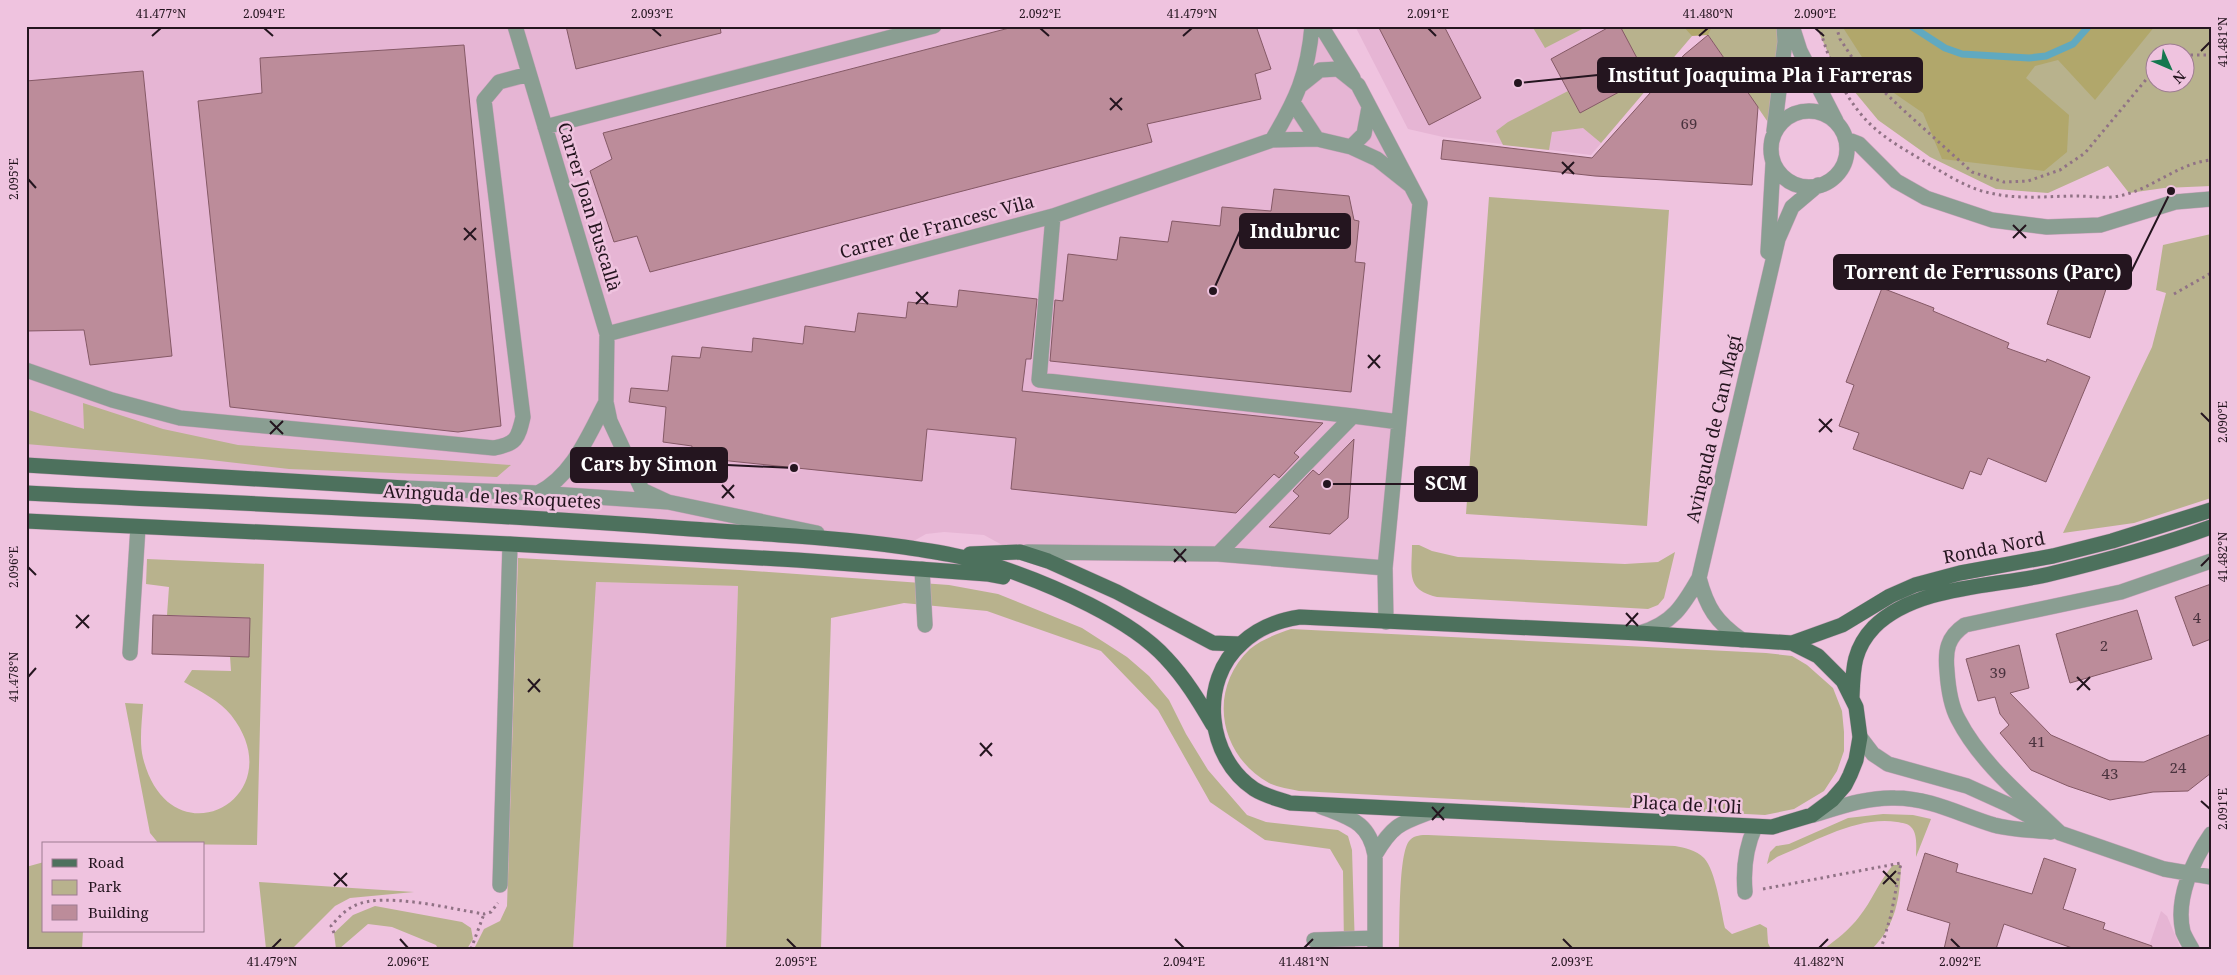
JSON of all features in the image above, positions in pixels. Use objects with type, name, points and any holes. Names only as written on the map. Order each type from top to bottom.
[{"type":"main road","points":[[26,466],[405,488]]},
{"type":"main road","name":"Avinguda de les Roquetes","points":[[26,494],[526,516],[858,541],[955,555],[1002,568],[1041,584],[1093,608],[1150,643],[1164,656],[1186,683],[1214,728]]},
{"type":"main road","name":"Ronda Nord","points":[[1792,643],[1842,625],[1884,600],[1915,585],[1960,573],[2062,554],[2112,541],[2211,510]]},
{"type":"main road","points":[[26,521],[510,544],[922,569],[987,574],[1041,584]]},
{"type":"main road","name":"Ronda Nord","points":[[1852,697],[1856,653],[1865,638],[1875,626],[1893,612],[1914,602],[1941,594],[2047,575],[2094,564],[2211,528]]},
{"type":"main road","name":"Avinguda de les Roquetes","points":[[955,555],[1020,552],[1075,572],[1213,644],[1240,644]]},
{"type":"main road","name":"Plaça de l'Oli","points":[[1300,617],[1792,643],[1818,656],[1843,681],[1852,697],[1857,714],[1860,737],[1856,760],[1845,785],[1832,800],[1812,816],[1785,825],[1754,827],[1290,803],[1253,788],[1231,766],[1222,751],[1214,728],[1215,692],[1225,663],[1240,644],[1255,632],[1276,622],[1300,617]]},
{"type":"street","name":"Carrer Joan Buscallà","points":[[515,26],[607,334],[606,402],[610,421],[642,490],[668,502]]},
{"type":"street","points":[[544,126],[934,26]]},
{"type":"street","points":[[1272,140],[1294,104],[1309,57],[1312,26]]},
{"type":"street","points":[[1321,26],[1358,85],[1420,203],[1385,568],[1386,622]]},
{"type":"street","points":[[1784,26],[1785,42],[1774,131],[1770,145],[1773,164],[1780,175],[1794,185],[1802,187],[1818,185],[1835,178],[1845,163],[1848,152],[1846,139],[1800,50],[1792,26]]},
{"type":"street","points":[[1300,86],[1320,70],[1338,70],[1358,85]]},
{"type":"street","points":[[26,370],[112,400],[180,418],[494,448],[509,445],[518,436],[523,417],[484,100],[500,82],[529,74]]},
{"type":"street","points":[[1294,104],[1316,140],[1350,147],[1378,159],[1411,186]]},
{"type":"street","points":[[1350,147],[1364,134],[1369,107]]},
{"type":"street","points":[[1774,131],[1781,121],[1801,111],[1814,110],[1828,115],[1836,121]]},
{"type":"street","points":[[1846,139],[1859,144],[1896,180],[1926,198],[1992,220],[2047,227],[2100,225],[2175,202],[2211,199]]},
{"type":"street","name":"Carrer de Francesc Vila","points":[[607,334],[1053,216],[1272,140],[1316,140]]},
{"type":"street","name":"Avinguda de Can Magí","points":[[1766,289],[1773,164]]},
{"type":"street","name":"Avinguda de Can Magí","points":[[1639,634],[1663,625],[1676,613],[1699,578],[1778,239],[1792,207],[1818,185]]},
{"type":"street","points":[[1053,216],[1039,380],[1399,422]]},
{"type":"street","name":"Carrer Joan Buscallà","points":[[538,493],[550,487],[579,454],[606,402]]},
{"type":"street","points":[[1218,554],[1353,416]]},
{"type":"street","points":[[579,454],[592,464],[607,464],[625,454]]},
{"type":"street","points":[[405,488],[538,493],[668,502],[858,541]]},
{"type":"street","points":[[130,653],[138,527]]},
{"type":"street","points":[[500,885],[510,544]]},
{"type":"street","name":"Avinguda de les Roquetes","points":[[1020,552],[1218,554],[1385,568]]},
{"type":"street","points":[[2060,833],[1976,748],[1957,718],[1948,683],[1945,652],[1956,631],[1965,625],[2121,592],[2211,561]]},
{"type":"street","points":[[922,569],[925,625]]},
{"type":"street","name":"Avinguda de Can Magí","points":[[1699,578],[1704,598],[1715,618],[1742,640]]},
{"type":"street","points":[[1860,737],[1873,754],[1888,764],[1967,786],[2009,805],[2060,833],[2164,869],[2211,877]]},
{"type":"street","points":[[1812,816],[1860,801],[1895,798],[1917,800],[1952,809],[1995,825],[2060,833]]},
{"type":"street","points":[[1314,940],[1375,944],[1375,855],[1373,840],[1367,830],[1344,815],[1320,806]]},
{"type":"street","points":[[1375,855],[1387,835],[1398,824],[1433,811]]},
{"type":"street","points":[[1745,892],[1743,870],[1748,841],[1754,827]]},
{"type":"street","points":[[2192,949],[2183,932],[2181,900],[2202,846],[2211,834]]},
{"type":"path","points":[[1819,26],[1826,51],[1843,88],[1869,123],[1898,145],[1950,176],[1989,193],[2024,198],[2118,197],[2141,189],[2175,172],[2211,160]]},
{"type":"path","points":[[1836,26],[1840,39],[1859,68],[1900,108],[1972,172],[2004,182],[2028,181],[2060,170],[2085,153],[2144,82]]},
{"type":"path","points":[[2194,55],[2211,55]]},
{"type":"path","points":[[2174,294],[2211,273]]},
{"type":"path","points":[[1745,892],[1902,863],[1891,915],[1881,949]]},
{"type":"path","points":[[334,932],[331,926],[353,906],[373,900],[398,900],[484,914],[491,912],[497,905],[500,885]]},
{"type":"path","points":[[471,949],[484,914]]},
{"type":"shaded area","points":[[26,26],[1327,26],[1420,203],[1385,568],[1006,547],[984,535],[944,532],[926,534],[903,547],[526,516],[405,488],[26,465]]},
{"type":"shaded area","points":[[1355,26],[1698,26],[1692,36],[1591,155],[1443,137],[1408,129]]},
{"type":"shaded area","points":[[1683,26],[1712,26],[1708,35],[1692,36]]},
{"type":"shaded area","points":[[1842,26],[2155,26],[2095,100],[2058,60],[2035,66],[2026,78],[2069,115],[2067,152],[2044,171],[1942,159],[1923,113],[1878,82]]},
{"type":"shaded area","points":[[595,582],[738,586],[726,949],[573,949]]},
{"type":"shaded area","points":[[2161,911],[2167,916],[2181,949],[2148,949]]},
{"type":"green space","points":[[1532,26],[1588,26],[1545,48]]},
{"type":"green space","points":[[1620,26],[1698,26],[1692,36],[1601,143],[1583,128],[1552,132],[1549,150],[1503,145],[1496,131],[1508,122],[1568,91],[1580,113]]},
{"type":"green space","points":[[1702,26],[1783,26],[1774,131]]},
{"type":"green space","points":[[1816,26],[2211,26],[2211,186],[2164,188],[2129,193],[2108,166],[2048,193],[1996,189],[1930,157],[1878,120],[1835,68]]},
{"type":"green space","points":[[1489,197],[1669,210],[1647,526],[1466,514]]},
{"type":"green space","points":[[2211,234],[2211,498],[2134,523],[2063,533],[2152,347],[2166,293],[2156,290],[2163,245]]},
{"type":"green space","points":[[83,403],[163,429],[238,445],[511,465],[497,477],[289,469],[202,459],[26,444],[26,409],[84,429]]},
{"type":"green space","points":[[1412,545],[1419,545],[1432,551],[1458,557],[1625,564],[1658,562],[1675,552],[1664,598],[1658,605],[1648,609],[1437,597],[1427,594],[1415,585],[1411,571]]},
{"type":"green space","points":[[518,558],[740,570],[949,585],[998,594],[1082,628],[1127,657],[1149,676],[1169,700],[1186,734],[1208,770],[1247,815],[1266,822],[1338,830],[1348,836],[1352,850],[1355,949],[1344,949],[1343,871],[1330,849],[1265,840],[1210,802],[1158,710],[1101,651],[987,611],[904,603],[831,618],[821,949],[726,949],[738,586],[596,582],[573,949],[474,949],[484,929],[500,921],[507,906]]},
{"type":"green space","points":[[147,559],[264,564],[257,845],[157,842],[150,833],[125,703],[143,704],[142,752],[157,790],[177,808],[200,813],[222,808],[239,793],[248,772],[247,745],[231,715],[221,705],[184,682],[192,670],[231,671],[230,656],[249,657],[250,618],[167,615],[169,587],[146,584]]},
{"type":"green space","points":[[1291,629],[1766,653],[1792,656],[1807,665],[1833,688],[1842,711],[1844,751],[1837,771],[1824,791],[1794,809],[1765,815],[1288,789],[1269,783],[1252,771],[1239,756],[1230,739],[1225,721],[1224,702],[1228,683],[1236,665],[1250,649],[1275,635]]},
{"type":"green space","points":[[1883,814],[1913,815],[1931,819],[1916,857],[1916,837],[1910,826],[1905,823],[1882,821],[1851,826],[1777,857],[1767,864],[1770,852],[1776,846],[1789,844],[1848,818]]},
{"type":"green space","points":[[1428,835],[1675,846],[1690,850],[1704,858],[1712,872],[1718,891],[1725,928],[1732,934],[1760,924],[1767,928],[1768,943],[1771,949],[1399,949],[1403,859],[1406,847],[1414,837]]},
{"type":"green space","points":[[42,863],[42,932],[83,932],[82,949],[26,949],[26,867]]},
{"type":"green space","points":[[1893,865],[1901,865],[1898,900],[1887,930],[1880,940],[1872,949],[1824,949],[1855,922]]},
{"type":"green space","points":[[259,882],[414,892],[350,898],[335,906],[292,949],[266,949]]},
{"type":"green space","points":[[375,906],[462,922],[471,928],[473,939],[467,949],[438,949],[436,945],[392,927],[368,924],[339,949],[336,949],[334,933],[353,915]]},
{"type":"building","points":[[566,26],[720,26],[721,33],[576,69]]},
{"type":"building","points":[[1017,26],[1256,26],[1271,69],[1255,74],[1261,99],[1147,124],[1152,142],[650,272],[637,236],[614,242],[590,171],[612,159],[603,133]]},
{"type":"building","points":[[1378,26],[1444,26],[1481,98],[1429,125]]},
{"type":"building","points":[[1611,26],[1620,26],[1647,77],[1580,113],[1551,59]]},
{"type":"building","points":[[1708,35],[1758,107],[1752,185],[1595,176],[1441,159],[1443,140],[1592,158],[1684,55]]},
{"type":"building","points":[[464,45],[501,426],[458,432],[230,407],[198,101],[262,93],[260,58]]},
{"type":"building","points":[[143,71],[172,356],[90,365],[84,330],[26,331],[26,81]]},
{"type":"building","points":[[1274,189],[1349,196],[1354,220],[1359,221],[1355,262],[1365,263],[1351,392],[1050,361],[1055,300],[1063,301],[1068,254],[1117,260],[1120,237],[1168,242],[1172,221],[1220,226],[1222,207],[1271,211]]},
{"type":"building","points":[[2063,276],[2106,289],[2090,338],[2047,324]]},
{"type":"building","points":[[1882,288],[1934,308],[1933,311],[2009,343],[2007,348],[2046,362],[2047,359],[2090,377],[2046,482],[1988,458],[1981,475],[1970,471],[1963,489],[1853,449],[1859,433],[1839,426],[1854,385],[1846,382]]},
{"type":"building","points":[[959,290],[1037,299],[1031,359],[1026,359],[1022,391],[1323,423],[1294,453],[1299,457],[1279,478],[1274,474],[1236,513],[1011,489],[1016,438],[927,429],[922,481],[691,457],[692,446],[663,442],[666,407],[629,402],[631,388],[668,391],[672,356],[700,358],[702,347],[752,352],[753,338],[803,344],[805,326],[855,332],[858,313],[906,318],[908,302],[957,307]]},
{"type":"building","points":[[1354,439],[1348,518],[1330,534],[1269,527],[1299,496],[1293,491],[1313,470],[1319,475]]},
{"type":"building","points":[[2211,584],[2211,639],[2193,646],[2175,597]]},
{"type":"building","points":[[2137,610],[2152,659],[2070,683],[2056,634]]},
{"type":"building","points":[[153,615],[250,618],[249,657],[152,654]]},
{"type":"building","points":[[2019,645],[2029,688],[2010,693],[2051,735],[2110,761],[2144,762],[2211,734],[2211,773],[2188,791],[2153,792],[2110,800],[2068,786],[2031,770],[2000,733],[2009,725],[2000,714],[1995,697],[1978,701],[1966,659]]},
{"type":"building","points":[[1925,853],[1958,864],[1956,872],[2032,894],[2044,858],[2076,869],[2063,909],[2105,923],[2103,929],[2152,946],[2151,949],[2075,949],[2004,924],[1996,949],[1944,949],[1950,923],[1907,910]]},
{"type":"waterway","points":[[1911,26],[1945,48],[1962,54],[2029,58],[2046,56],[2073,44],[2089,26]]},
{"type":"place","name":"Institut Joaquima Pla i Farreras","points":[[1518,83]]},
{"type":"place","name":"Torrent de Ferrussons (Parc)","points":[[2171,191]]},
{"type":"place","name":"Indubruc","points":[[1213,291]]},
{"type":"place","name":"Cars by Simon","points":[[794,468]]},
{"type":"place","name":"SCM","points":[[1327,484]]}]
